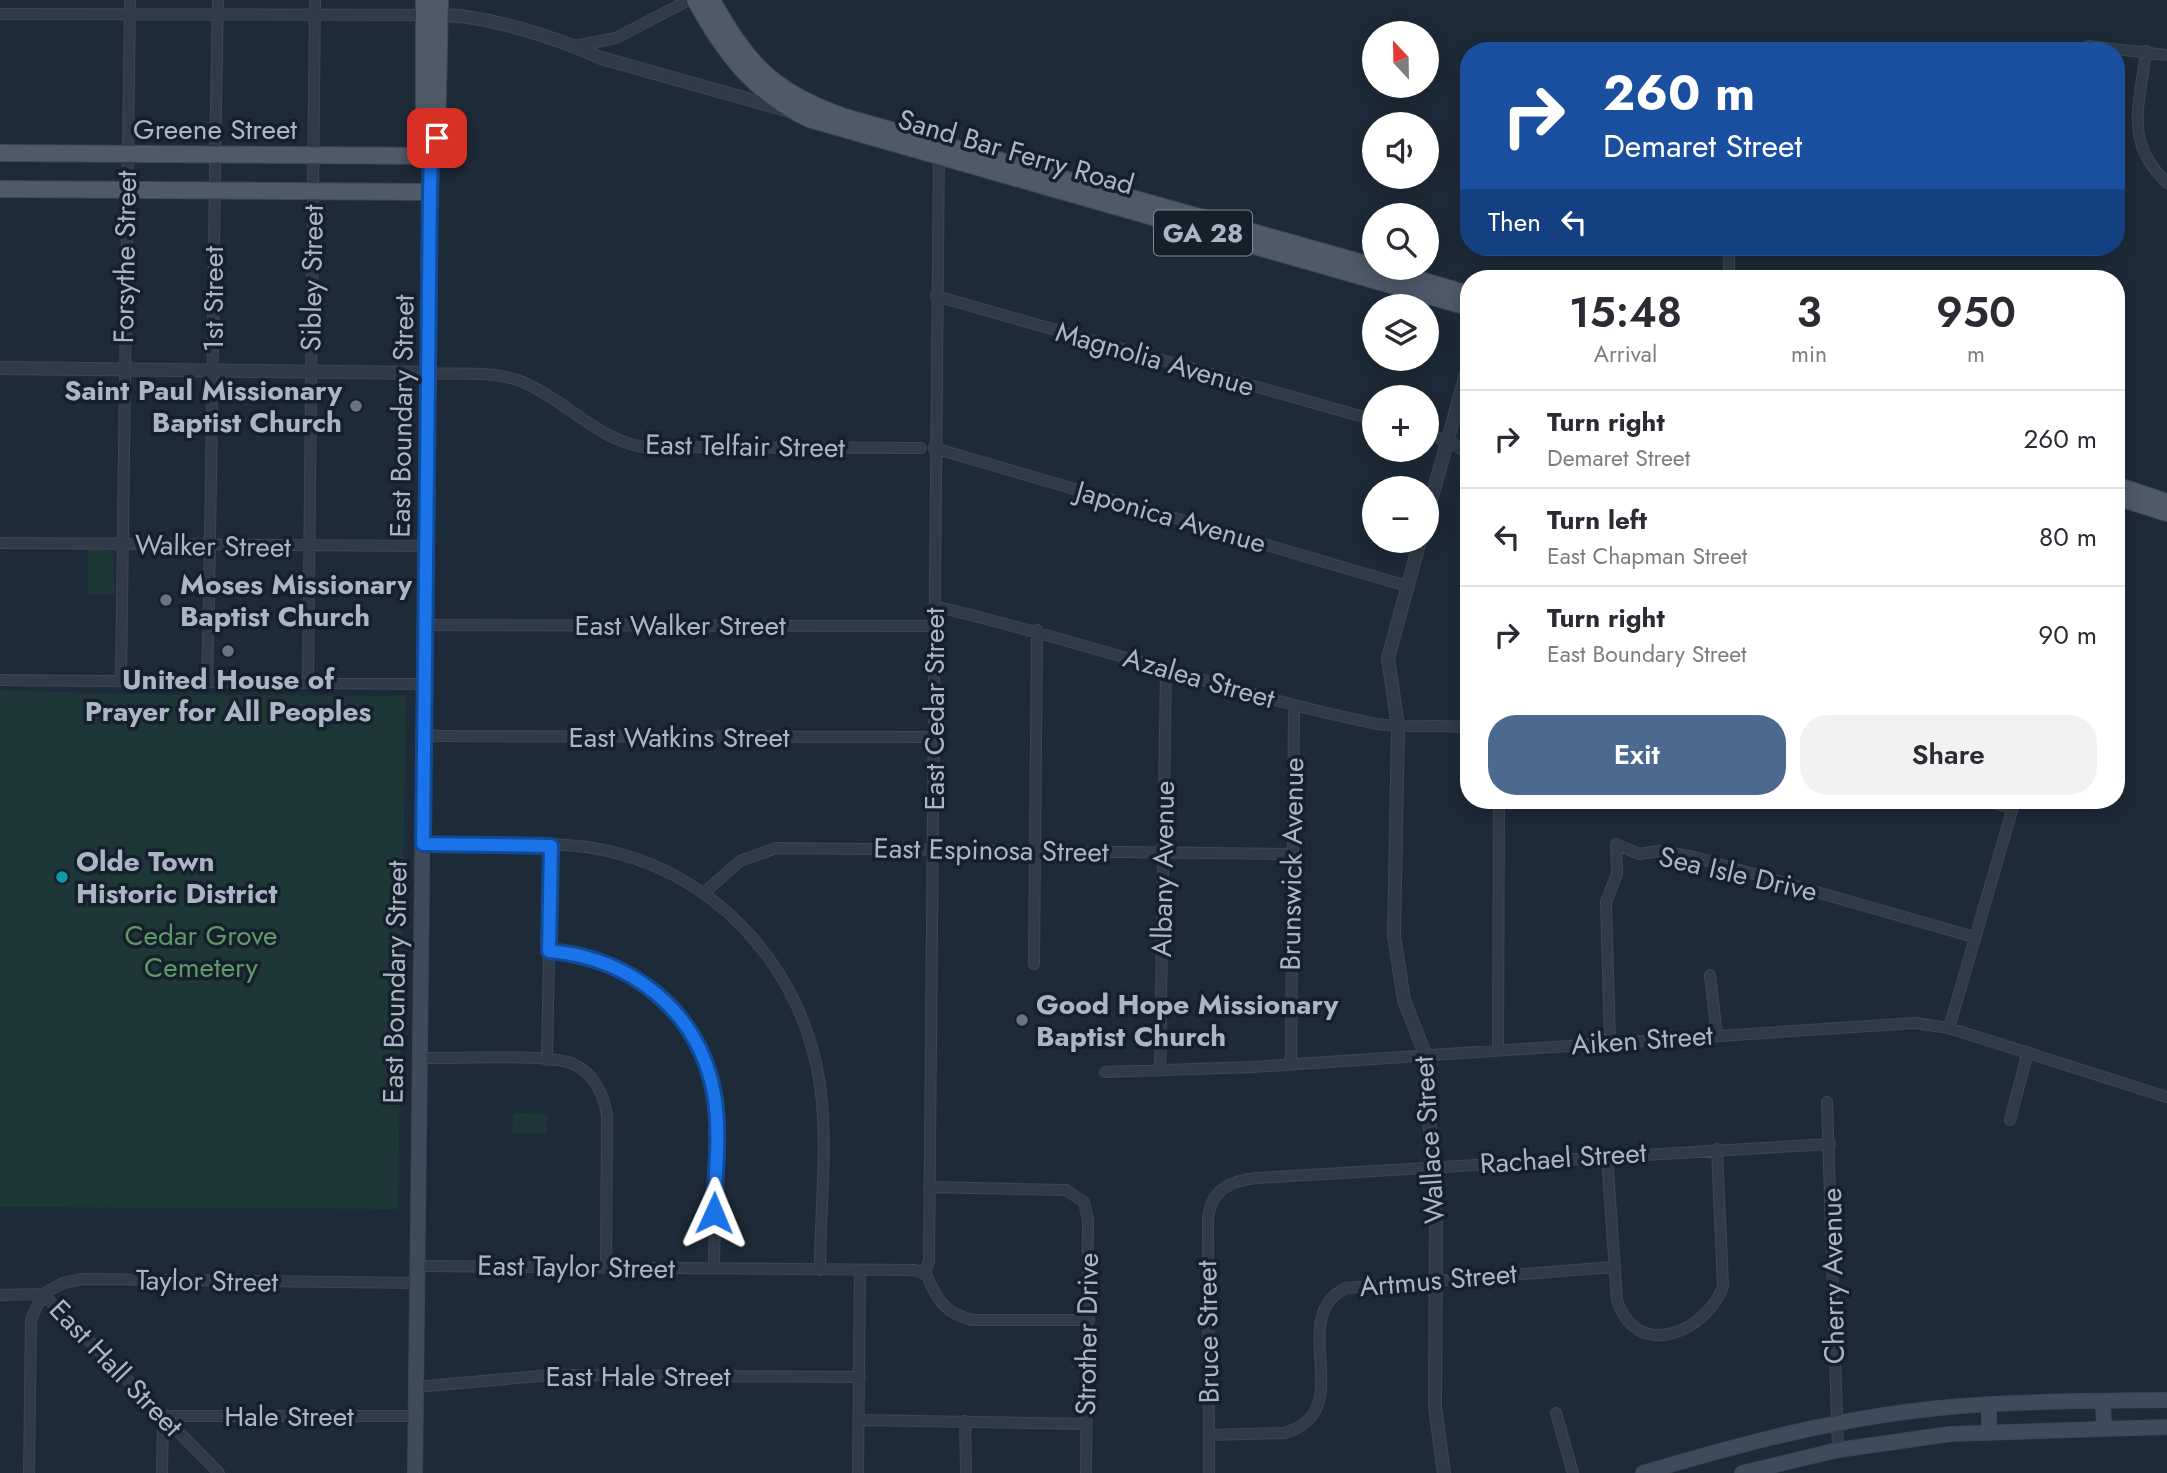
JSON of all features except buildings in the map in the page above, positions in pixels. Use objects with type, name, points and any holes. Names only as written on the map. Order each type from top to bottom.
[{"type":"main road","name":"GA 28","points":[[695,0],[720,44],[741,72],[765,94],[793,112]]},
{"type":"main road","name":"Sand Bar Ferry Road","points":[[712,0],[737,44],[764,75],[805,103],[939,150],[1460,305]]},
{"type":"main road","name":"East Boundary Street","points":[[415,1473],[431,156],[424,135],[432,8]]},
{"type":"main road","name":"Sand Bar Ferry Road","points":[[793,112],[826,125],[939,150],[1362,263]]},
{"type":"main road","name":"Greene Street","points":[[0,153],[431,156]]},
{"type":"main road","points":[[0,189],[430,192]]},
{"type":"main road","points":[[1421,280],[1460,292]]},
{"type":"main road","points":[[2125,488],[2167,502]]},
{"type":"main road","points":[[2125,500],[2167,513]]},
{"type":"main road","points":[[1643,1473],[1765,1439],[1836,1423],[1938,1408],[2167,1400]]},
{"type":"main road","points":[[2103,1401],[2104,1429]]},
{"type":"main road","points":[[1989,1405],[1989,1433]]},
{"type":"main road","points":[[1742,1473],[1838,1450],[1901,1440],[1989,1433],[2167,1427]]},
{"type":"street","name":"Forsythe Street","points":[[121,681],[130,0]]},
{"type":"street","name":"1st Street","points":[[208,682],[214,370],[212,191],[218,0]]},
{"type":"street","name":"Sibley Street","points":[[308,683],[315,0]]},
{"type":"street","points":[[575,46],[616,38],[689,0]]},
{"type":"street","points":[[0,14],[315,16],[432,8],[575,46],[601,58],[793,112]]},
{"type":"street","points":[[2125,49],[2167,55]]},
{"type":"street","points":[[2146,51],[2137,139],[2153,170],[2167,183]]},
{"type":"street","name":"East Cedar Street","points":[[925,1273],[929,1261],[934,448],[939,150]]},
{"type":"street","name":"Magnolia Avenue","points":[[936,296],[1362,417]]},
{"type":"street","name":"East Telfair Street","points":[[0,368],[429,373],[517,380],[536,388],[603,434],[643,447],[921,448]]},
{"type":"street","points":[[1438,476],[1460,397]]},
{"type":"street","points":[[1439,439],[1460,449]]},
{"type":"street","name":"Japonica Avenue","points":[[934,448],[1407,586]]},
{"type":"street","name":"Walker Street","points":[[0,543],[426,546]]},
{"type":"street","name":"Wallace Street","points":[[1417,553],[1388,658],[1398,726],[1396,960],[1404,1000],[1425,1054],[1434,1167],[1435,1408],[1444,1473]]},
{"type":"street","name":"Azalea Street","points":[[934,606],[1037,630],[1294,705],[1398,726],[1460,728]]},
{"type":"street","name":"East Walker Street","points":[[425,625],[934,626]]},
{"type":"street","points":[[1034,964],[1037,630]]},
{"type":"street","name":"Albany Avenue","points":[[1160,1071],[1166,667]]},
{"type":"street","points":[[0,680],[425,684]]},
{"type":"street","name":"Brunswick Avenue","points":[[1291,1064],[1294,705]]},
{"type":"street","name":"East Watkins Street","points":[[425,736],[934,737]]},
{"type":"street","points":[[1498,1049],[1499,809]]},
{"type":"street","points":[[1949,1028],[2012,809]]},
{"type":"street","points":[[423,844],[592,848],[620,854],[667,872],[705,892],[747,931],[772,961],[793,997],[812,1045],[821,1107],[820,1270]]},
{"type":"street","name":"Sea Isle Drive","points":[[1610,1042],[1606,902],[1617,874],[1616,844],[1639,854],[1659,851],[1694,857],[1974,937]]},
{"type":"street","points":[[547,1060],[551,846]]},
{"type":"street","name":"East Espinosa Street","points":[[705,892],[740,861],[776,848],[1292,854]]},
{"type":"street","points":[[549,951],[583,956],[632,975],[661,996],[694,1038],[714,1096],[714,1269]]},
{"type":"street","points":[[1710,975],[1717,1035]]},
{"type":"street","name":"Aiken Street","points":[[1105,1072],[1291,1064],[1906,1023],[1949,1028],[2167,1097]]},
{"type":"street","points":[[2010,1120],[2028,1052]]},
{"type":"street","points":[[421,1058],[564,1061],[582,1069],[595,1083],[605,1104],[608,1128],[606,1268]]},
{"type":"street","name":"Cherry Avenue","points":[[1828,1102],[1838,1450]]},
{"type":"street","name":"Rachael Street","points":[[1217,1193],[1226,1185],[1244,1180],[1830,1144]]},
{"type":"street","points":[[1607,1156],[1617,1300],[1625,1318],[1636,1330],[1650,1336],[1662,1336],[1687,1325],[1717,1300],[1723,1286],[1717,1149]]},
{"type":"street","name":"Strother Drive","points":[[929,1187],[1066,1190],[1079,1196],[1088,1220],[1086,1473]]},
{"type":"street","name":"Bruce Street","points":[[1209,1473],[1208,1219],[1217,1193]]},
{"type":"street","name":"East Taylor Street","points":[[418,1266],[916,1270],[925,1273]]},
{"type":"street","name":"Artmus Street","points":[[1209,1435],[1270,1435],[1295,1430],[1304,1424],[1319,1405],[1322,1312],[1330,1298],[1346,1288],[1613,1267]]},
{"type":"street","points":[[858,1473],[860,1270]]},
{"type":"street","points":[[925,1273],[940,1303],[956,1316],[972,1320],[1089,1320]]},
{"type":"street","name":"Taylor Street","points":[[0,1295],[43,1294],[64,1283],[83,1279],[418,1283]]},
{"type":"street","points":[[29,1473],[31,1319],[43,1294]]},
{"type":"street","name":"East Hall Street","points":[[43,1294],[219,1473]]},
{"type":"street","name":"East Hale Street","points":[[416,1387],[551,1375],[860,1377]]},
{"type":"street","points":[[1556,1413],[1573,1473]]},
{"type":"street","points":[[162,1473],[163,1416]]},
{"type":"street","name":"Hale Street","points":[[163,1416],[416,1416]]},
{"type":"street","points":[[859,1420],[1086,1424]]},
{"type":"street","points":[[965,1421],[966,1473]]},
{"type":"green space","points":[[88,550],[109,550],[114,554],[114,594],[88,594]]},
{"type":"green space","name":"Cedar Grove Cemetery","points":[[0,690],[121,694],[406,696],[398,1209],[0,1207]]},
{"type":"green space","points":[[513,1113],[548,1114],[547,1134],[512,1133]]},
{"type":"place","name":"Saint Paul Missionary Baptist Church","points":[[356,406]]},
{"type":"place","name":"Moses Missionary Baptist Church","points":[[166,600]]},
{"type":"place","name":"United House of Prayer for All Peoples","points":[[228,651]]},
{"type":"place","name":"Olde Town Historic District","points":[[62,877]]},
{"type":"place","name":"Good Hope Missionary Baptist Church","points":[[1022,1020]]},
{"type":"route","points":[[437,138],[431,156],[430,192],[423,844],[551,846],[549,951],[583,956],[613,965],[649,985],[686,1024],[701,1052],[707,1067],[716,1111],[714,1213]]}]
